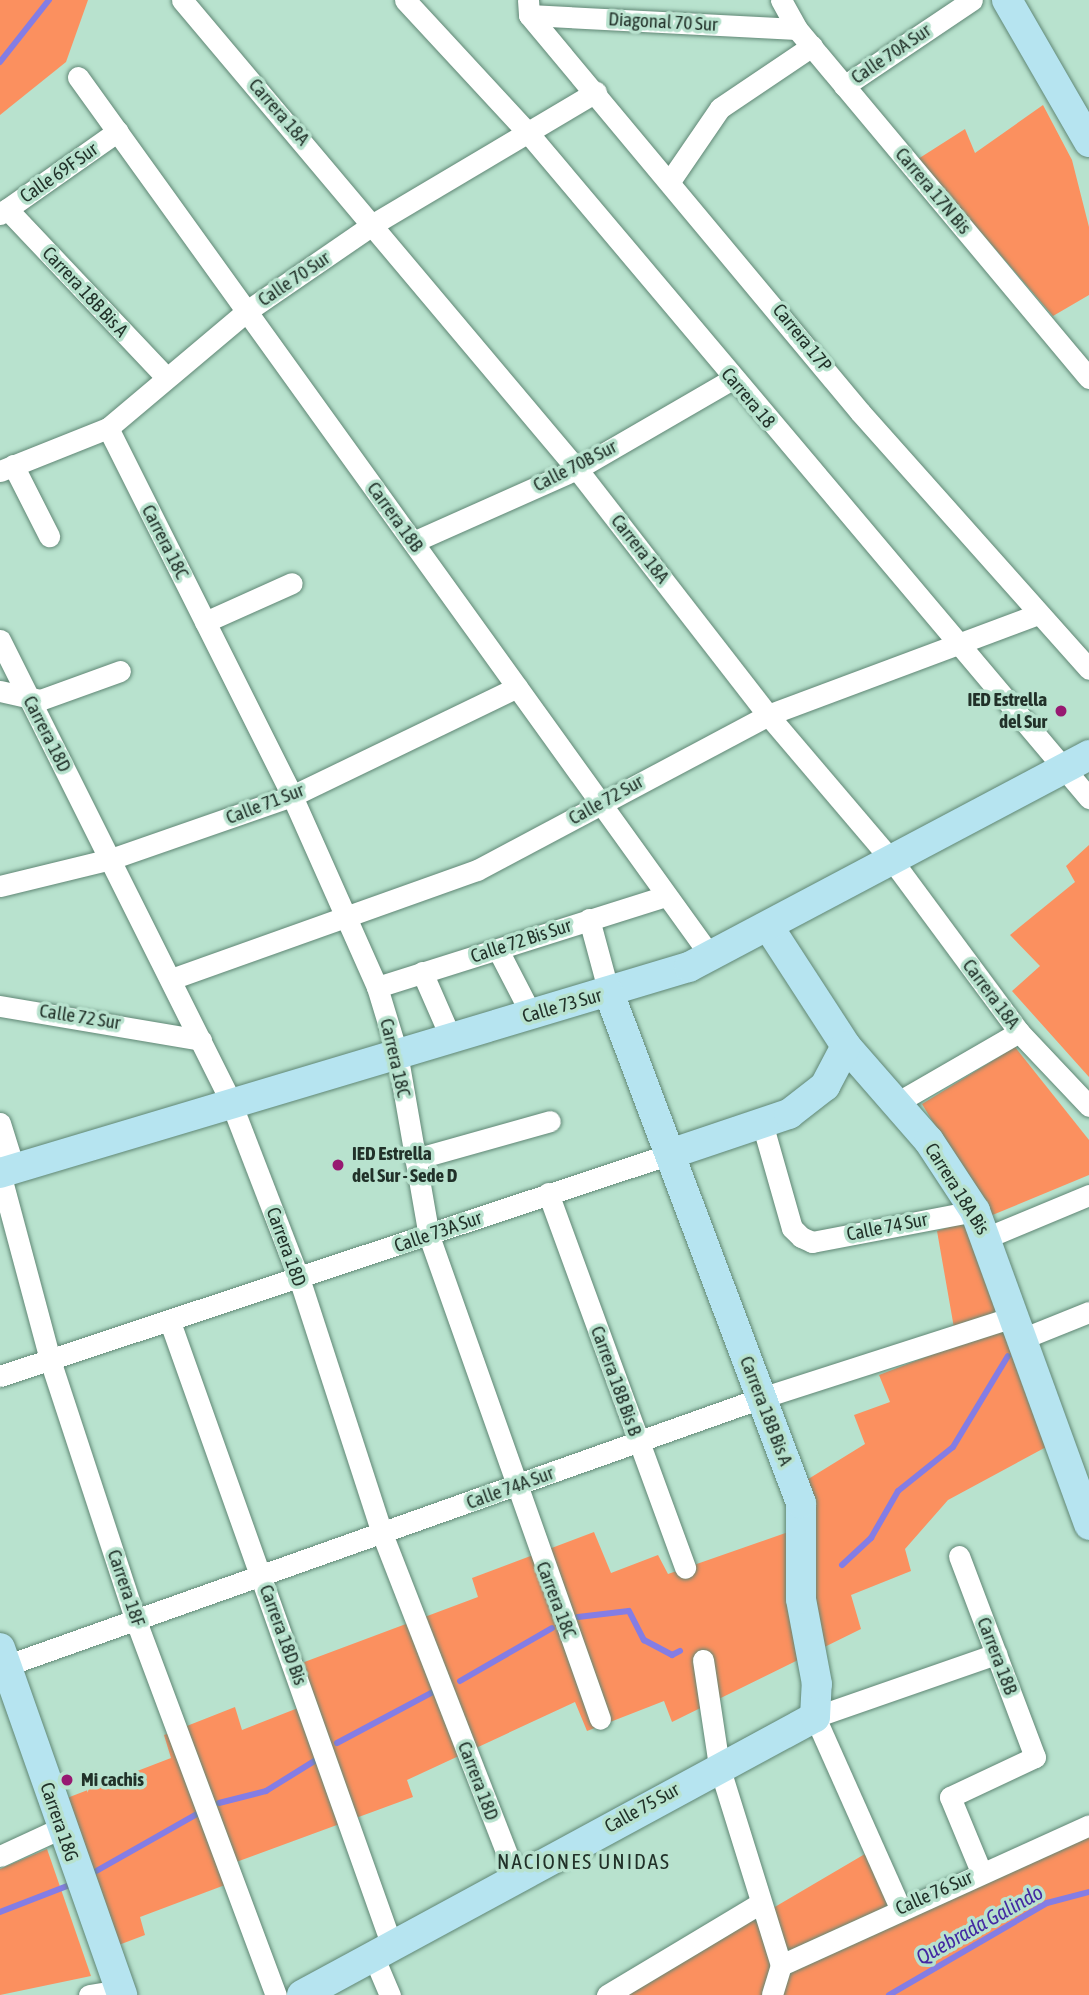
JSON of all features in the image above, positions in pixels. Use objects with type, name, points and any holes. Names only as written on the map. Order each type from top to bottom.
[{"type":"street","name":"Carrera 18A","points":[[182,0],[375,223],[577,469],[768,715],[894,863],[1019,1032],[1089,1106]]},
{"type":"street","name":"Carrera 18","points":[[405,0],[529,134],[960,648],[1077,762],[1089,798]]},
{"type":"street","name":"Carrera 17N Bis","points":[[781,0],[797,29],[1089,378]]},
{"type":"street","name":"Calle 70A Sur","points":[[844,86],[972,0]]},
{"type":"street","points":[[1007,0],[1089,142]]},
{"type":"street","name":"Diagonal 70 Sur","points":[[529,8],[797,29]]},
{"type":"street","name":"Carrera 17P","points":[[529,8],[670,181],[1038,614],[1089,669]]},
{"type":"street","points":[[670,181],[720,108],[811,46]]},
{"type":"street","name":"Carrera 18B","points":[[78,77],[712,958]]},
{"type":"street","name":"Calle 70 Sur","points":[[7,468],[108,428],[164,375],[247,311],[375,223],[596,92]]},
{"type":"street","name":"Calle 69F Sur","points":[[4,211],[118,131]]},
{"type":"street","name":"Carrera 18B Bis A","points":[[4,211],[164,375]]},
{"type":"street","name":"Calle 70B Sur","points":[[413,542],[577,469],[732,379]]},
{"type":"street","name":"Carrera 18C","points":[[108,428],[292,796],[348,916],[377,987],[397,1054],[429,1236],[513,1486],[600,1719]]},
{"type":"street","points":[[7,468],[48,536]]},
{"type":"street","points":[[205,622],[292,583]]},
{"type":"street","name":"Calle 72 Sur","points":[[171,979],[477,870],[768,715],[960,648],[1038,614]]},
{"type":"street","name":"Carrera 18D","points":[[0,640],[230,1100],[300,1281],[383,1536],[516,1878]]},
{"type":"street","points":[[0,691],[29,699],[120,671]]},
{"type":"street","name":"Calle 71 Sur","points":[[0,886],[111,859],[292,796],[517,687]]},
{"type":"street","name":"Calle 73 Sur","points":[[5,1171],[230,1100],[609,993],[712,958],[894,863],[1077,762]]},
{"type":"street","name":"Calle 72 Bis Sur","points":[[377,987],[665,896]]},
{"type":"street","name":"Carrera 18B Bis A","points":[[589,919],[609,993],[804,1516],[801,1599],[817,1684],[816,1717],[900,1908]]},
{"type":"street","name":"Carrera 18A Bis","points":[[770,929],[846,1046],[898,1102],[975,1211],[988,1237],[1087,1508]]},
{"type":"street","points":[[498,950],[532,1016]]},
{"type":"street","points":[[422,972],[450,1037]]},
{"type":"street","name":"Calle 72 Sur","points":[[0,1006],[201,1040]]},
{"type":"street","points":[[898,1102],[1019,1032]]},
{"type":"street","name":"Calle 73A Sur","points":[[0,1376],[300,1281],[548,1194],[762,1124],[811,1100],[846,1046]]},
{"type":"street","points":[[415,1159],[550,1121]]},
{"type":"street","name":"Carrera 18F","points":[[0,1123],[5,1171],[50,1360],[136,1621],[276,1995]]},
{"type":"street","name":"Calle 74 Sur","points":[[762,1124],[792,1227],[801,1237],[812,1242],[975,1211]]},
{"type":"street","name":"Carrera 18B Bis B","points":[[548,1194],[685,1568]]},
{"type":"street","points":[[988,1237],[1089,1195]]},
{"type":"street","name":"Calle 74A Sur","points":[[3,1657],[136,1621],[383,1536],[513,1486],[761,1398],[1020,1327],[1089,1311]]},
{"type":"street","name":"Carrera 18D Bis","points":[[170,1322],[262,1577],[384,1954],[390,1995]]},
{"type":"street","name":"Carrera 18B","points":[[959,1556],[1035,1757],[950,1797],[981,1872]]},
{"type":"street","name":"Calle 75 Sur","points":[[302,1995],[384,1954],[719,1766],[802,1730],[816,1717],[996,1654]]},
{"type":"street","name":"Carrera 18G","points":[[3,1657],[121,1993]]},
{"type":"street","points":[[703,1660],[719,1766],[781,1965],[772,1995]]},
{"type":"street","name":"Calle 76 Sur","points":[[781,1965],[900,1908],[1089,1825]]},
{"type":"street","points":[[0,1856],[61,1828]]},
{"type":"street","points":[[607,1995],[760,1904]]},
{"type":"street","points":[[89,1995],[121,1993]]},
{"type":"shaded area","points":[[0,0],[88,0],[66,62],[0,115]]},
{"type":"shaded area","points":[[1043,105],[1072,160],[1089,227],[1089,295],[1053,316],[918,159],[965,129],[975,153]]},
{"type":"shaded area","points":[[1089,845],[1089,1077],[1012,991],[1040,966],[1010,935],[1075,882],[1066,866]]},
{"type":"shaded area","points":[[1015,1047],[1089,1140],[1089,1175],[990,1216],[922,1104]]},
{"type":"shaded area","points":[[967,1221],[1048,1446],[948,1500],[905,1549],[911,1571],[851,1595],[861,1629],[672,1722],[664,1701],[587,1731],[575,1702],[407,1780],[413,1797],[220,1868],[225,1885],[140,1917],[145,1935],[116,1946],[67,1798],[171,1758],[164,1735],[235,1707],[242,1730],[298,1708],[283,1670],[478,1597],[472,1578],[594,1532],[611,1573],[658,1555],[668,1574],[794,1530],[784,1494],[865,1444],[854,1415],[890,1402],[879,1375],[957,1345],[937,1231]]},
{"type":"shaded area","points":[[1089,1834],[1089,1995],[625,1995],[870,1851],[898,1914]]},
{"type":"shaded area","points":[[47,1849],[91,1976],[0,1995],[0,1869]]},
{"type":"waterway","points":[[0,62],[49,0]]},
{"type":"waterway","points":[[842,1565],[871,1538],[898,1491],[953,1447],[1008,1356]]},
{"type":"waterway","points":[[578,1617],[629,1611],[644,1640],[672,1655],[680,1651]]},
{"type":"waterway","points":[[460,1681],[552,1628]]},
{"type":"waterway","points":[[337,1743],[435,1691]]},
{"type":"waterway","points":[[219,1803],[266,1791],[316,1760]]},
{"type":"waterway","points":[[91,1874],[197,1814]]},
{"type":"waterway","points":[[0,1912],[67,1886]]},
{"type":"waterway","name":"Quebrada Galindo","points":[[889,1995],[1047,1903],[1089,1892]]},
{"type":"place","name":"IED Estrella del Sur","points":[[1061,711]]},
{"type":"place","name":"IED Estrella del Sur - Sede D","points":[[338,1165]]},
{"type":"place","name":"Mi cachis","points":[[67,1780]]},
{"type":"district","name":"NACIONES UNIDAS","points":[[584,1861]]}]
